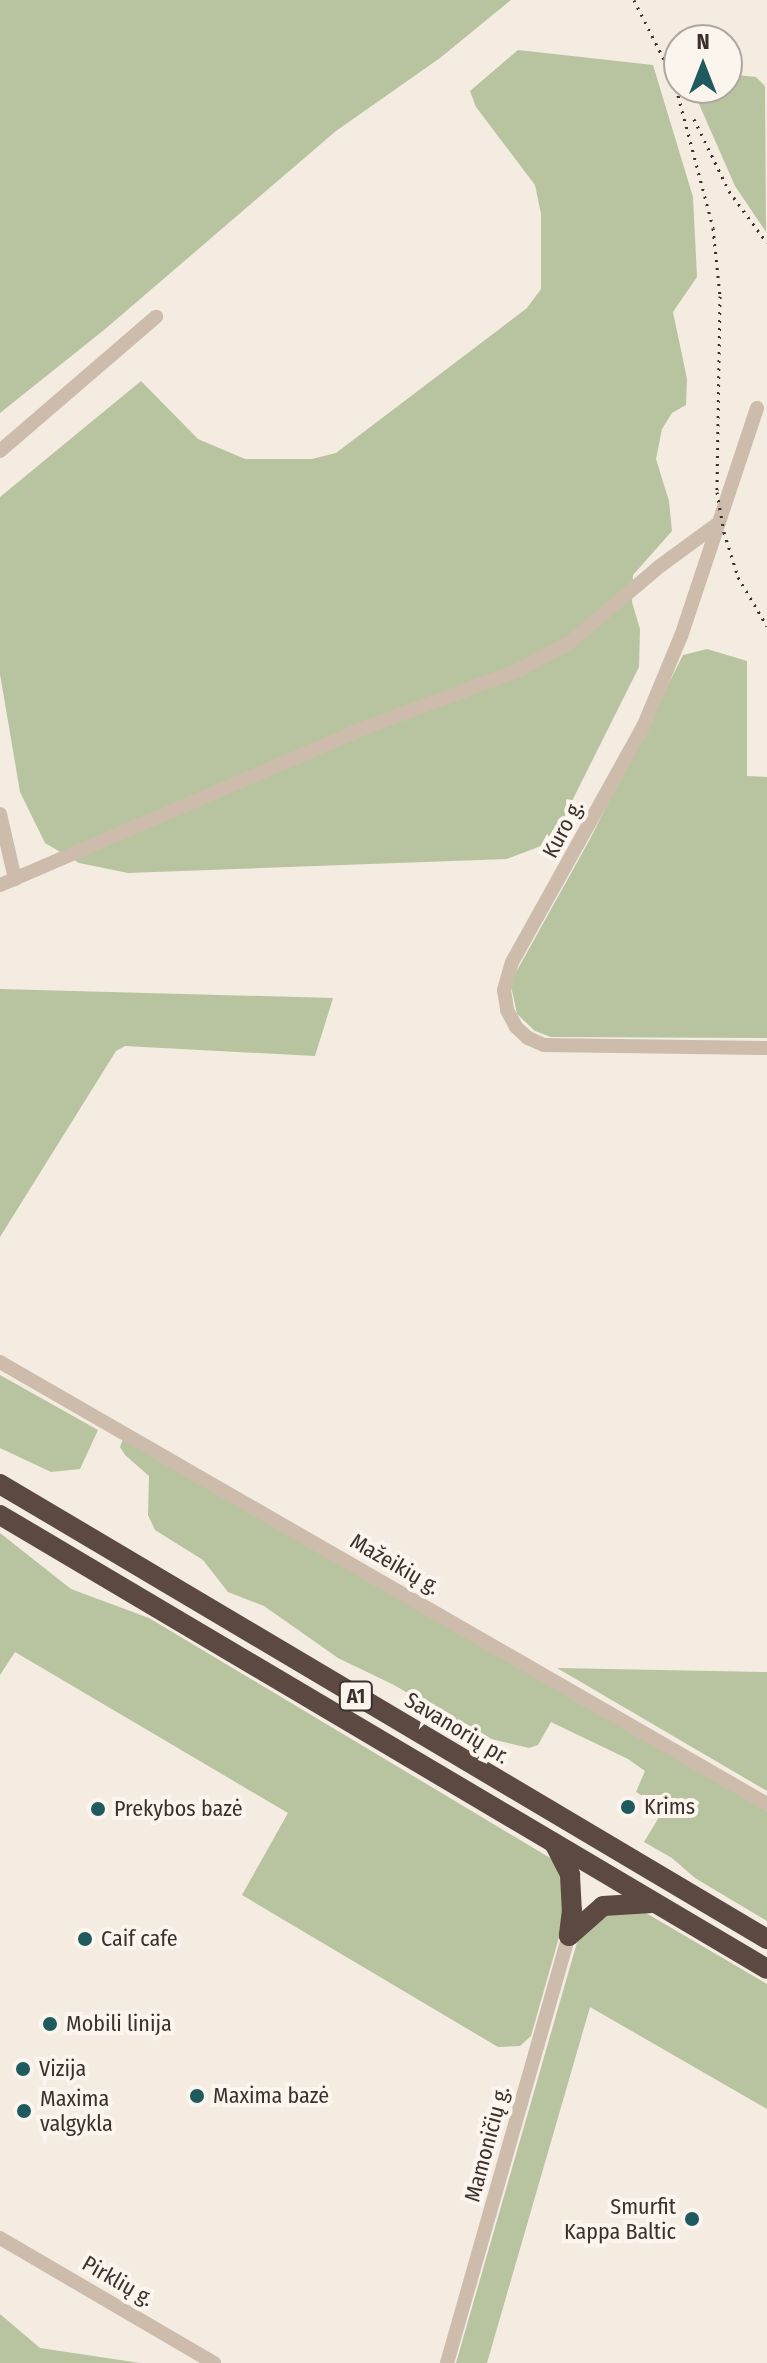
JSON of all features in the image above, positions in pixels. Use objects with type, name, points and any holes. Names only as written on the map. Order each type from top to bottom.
[{"type":"highway","name":"Savanorių pr.","points":[[0,1484],[767,1939]]},
{"type":"highway","name":"A1","points":[[0,1515],[767,1969]]},
{"type":"highway","points":[[554,1843],[570,1875],[572,1910],[569,1936]]},
{"type":"highway","points":[[569,1936],[603,1906],[656,1903]]},
{"type":"street","points":[[0,451],[156,317]]},
{"type":"street","name":"Kuro g.","points":[[757,408],[681,636],[644,725],[512,962],[504,990],[507,1010],[516,1027],[544,1045],[767,1048]]},
{"type":"street","points":[[0,885],[367,727],[517,671],[569,643],[660,566],[716,525]]},
{"type":"street","points":[[0,814],[15,879]]},
{"type":"street","name":"Mažeikių g.","points":[[0,1362],[767,1804]]},
{"type":"street","name":"Mamoničių g.","points":[[447,2363],[569,1936]]},
{"type":"street","name":"Pirklių g.","points":[[0,2238],[214,2363]]},
{"type":"green space","points":[[0,0],[511,0],[440,58],[336,131],[104,330],[0,413]]},
{"type":"green space","points":[[518,50],[653,65],[693,197],[697,277],[673,312],[687,379],[686,405],[672,413],[662,429],[656,459],[669,501],[672,531],[633,575],[632,602],[640,629],[639,667],[563,819],[541,846],[507,859],[128,873],[79,863],[45,843],[20,792],[0,674],[0,497],[141,381],[198,439],[245,459],[312,459],[336,453],[527,308],[541,289],[541,214],[535,185],[476,107],[470,91]]},
{"type":"green space","points":[[743,76],[756,77],[765,86],[766,232],[735,186],[699,104],[743,104]]},
{"type":"green space","points":[[707,649],[747,661],[747,776],[767,777],[767,1038],[551,1037],[535,1031],[517,1014],[511,986],[515,974],[590,839],[683,655]]},
{"type":"green space","points":[[0,989],[333,998],[315,1056],[125,1046],[116,1051],[0,1237]]},
{"type":"green space","points":[[0,1375],[98,1430],[80,1469],[51,1472],[0,1448]]},
{"type":"green space","points":[[123,1439],[767,1811],[767,1921],[695,1878],[672,1858],[644,1842],[664,1809],[636,1792],[645,1771],[628,1759],[551,1722],[538,1745],[529,1748],[483,1737],[394,1685],[338,1658],[264,1606],[228,1592],[203,1560],[155,1530],[148,1515],[149,1476],[125,1455],[120,1447]]},
{"type":"green space","points":[[0,1533],[71,1589],[149,1618],[557,1862],[567,1909],[531,2036],[520,2046],[498,2047],[242,1895],[288,1813],[15,1652],[0,1675]]},
{"type":"green space","points":[[557,1668],[767,1672],[767,1791]]},
{"type":"green space","points":[[604,1912],[646,1913],[767,1984],[767,2109],[590,2007],[487,2363],[456,2363],[578,1939]]},
{"type":"green space","points":[[0,2314],[40,2348],[140,2363],[0,2363]]},
{"type":"railway","points":[[634,0],[663,57]]},
{"type":"railway","points":[[680,104],[713,228],[720,296],[717,492],[724,532],[738,577],[767,626]]},
{"type":"railway","points":[[694,119],[729,191],[767,243]]},
{"type":"place","name":"Krims","points":[[628,1807]]},
{"type":"place","name":"Prekybos bazė","points":[[98,1809]]},
{"type":"place","name":"Caif cafe","points":[[85,1939]]},
{"type":"place","name":"Mobili linija","points":[[50,2024]]},
{"type":"place","name":"Vizija","points":[[23,2069]]},
{"type":"place","name":"Maxima bazė","points":[[197,2096]]},
{"type":"place","name":"Maxima valgykla","points":[[24,2111]]},
{"type":"place","name":"Smurfit Kappa Baltic","points":[[692,2219]]}]
